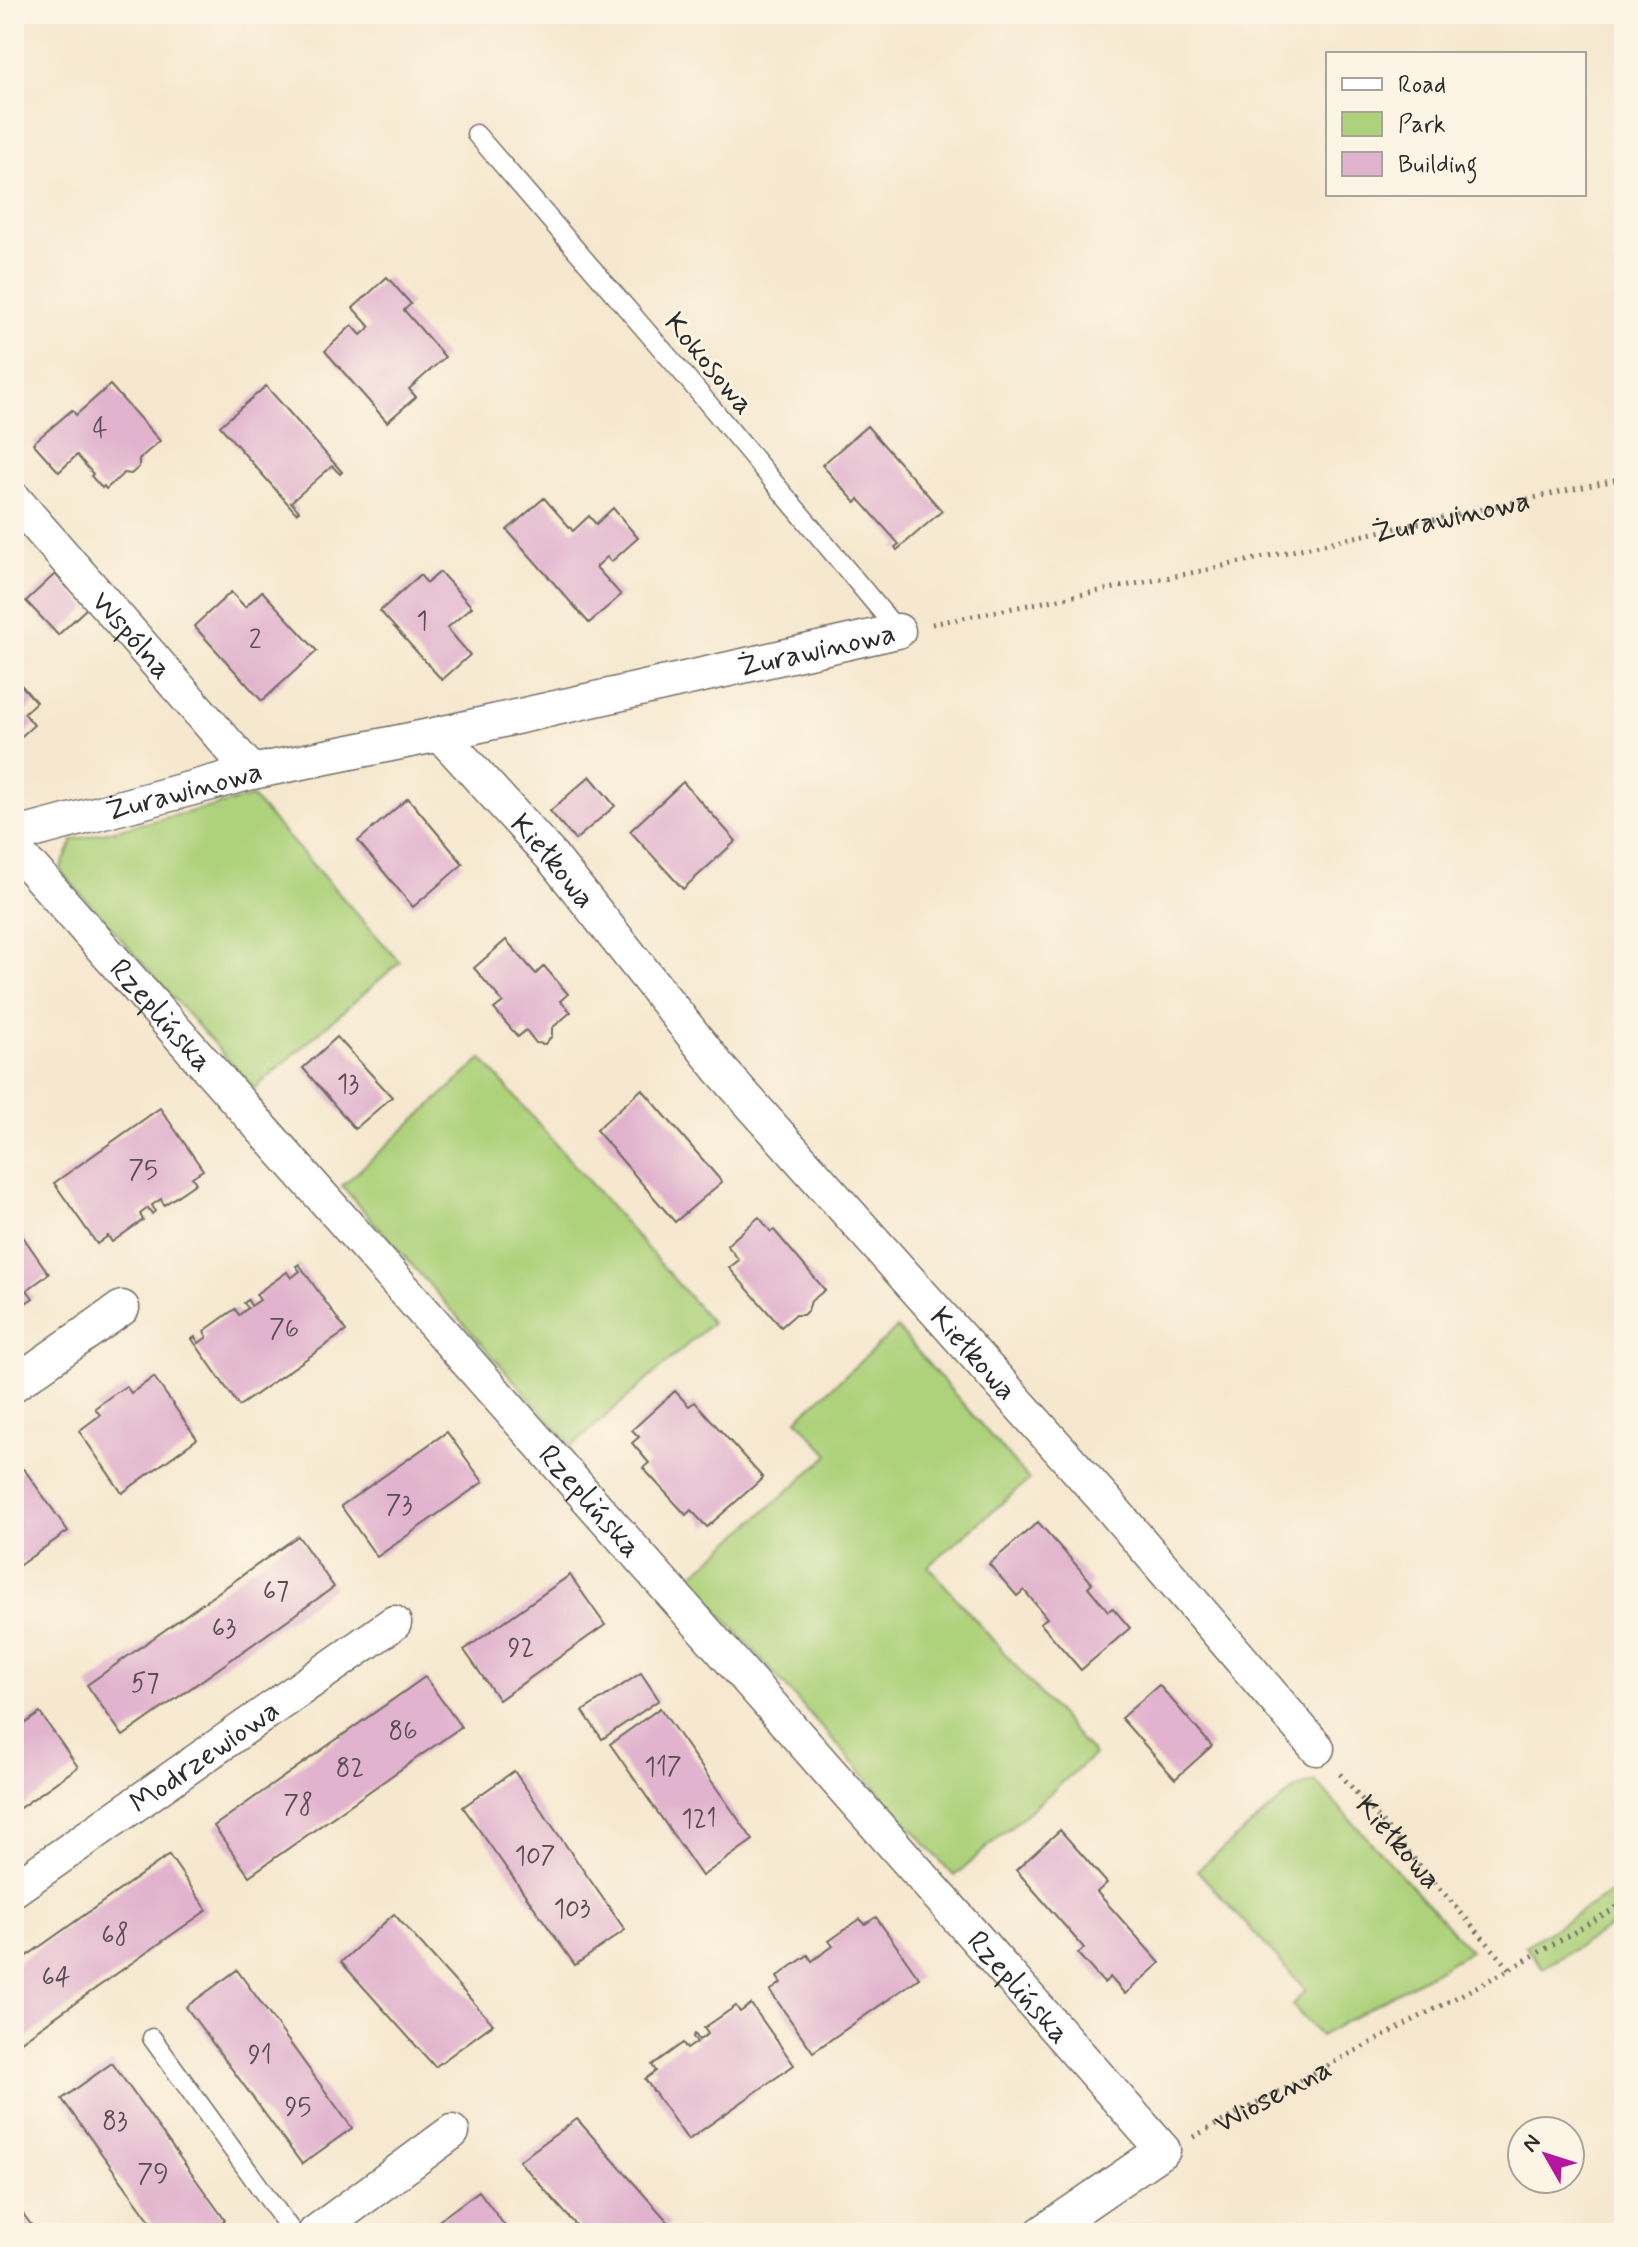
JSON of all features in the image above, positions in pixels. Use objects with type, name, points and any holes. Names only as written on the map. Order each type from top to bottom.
[{"type":"street","name":"Wspólna","points":[[14,499],[252,772]]},
{"type":"street","name":"Żurawinowa","points":[[14,836],[252,772],[440,734],[898,631]]},
{"type":"street","name":"Kiełkowa","points":[[440,734],[552,857],[720,1069],[1093,1486],[1317,1748]]},
{"type":"street","name":"Rzeplińska","points":[[14,852],[33,869],[1163,2150]]},
{"type":"street","points":[[14,1384],[122,1308]]},
{"type":"street","name":"Modrzewiowa","points":[[14,1889],[394,1623]]},
{"type":"street","points":[[315,2233],[452,2132]]},
{"type":"street","points":[[1042,2233],[1163,2150]]},
{"type":"lane","name":"Kokosowa","points":[[476,134],[686,377],[898,631]]},
{"type":"lane","points":[[152,2038],[293,2233]]},
{"type":"path","name":"Żurawinowa","points":[[898,631],[1196,572],[1624,478]]},
{"type":"path","name":"Kiełkowa","points":[[1317,1748],[1510,1969]]},
{"type":"path","name":"Wiosenna","points":[[1163,2150],[1199,2135],[1510,1969],[1624,1903]]},
{"type":"green space","points":[[252,797],[400,962],[254,1089],[60,870],[73,840]]},
{"type":"green space","points":[[482,1059],[712,1323],[572,1446],[342,1186]]},
{"type":"green space","points":[[897,1328],[1029,1480],[928,1566],[1094,1755],[954,1876],[689,1578],[829,1455],[797,1419]]},
{"type":"green space","points":[[1315,1781],[1471,1951],[1320,2036],[1292,2005],[1306,1990],[1197,1870],[1295,1789]]},
{"type":"green space","points":[[1624,1885],[1624,1918],[1543,1968],[1525,1946]]},
{"type":"building","points":[[387,277],[411,304],[404,310],[445,357],[409,389],[416,397],[387,422],[325,351],[352,325],[361,335],[370,327],[353,308]]},
{"type":"building","points":[[110,385],[160,441],[139,459],[139,467],[131,474],[124,473],[106,489],[91,476],[93,474],[77,455],[59,472],[33,443],[72,410],[76,415]]},
{"type":"building","points":[[266,386],[342,472],[340,474],[332,466],[291,502],[299,511],[296,513],[220,426]]},
{"type":"building","points":[[867,426],[942,511],[897,550],[895,547],[899,544],[859,499],[856,503],[822,465]]},
{"type":"building","points":[[544,498],[573,531],[589,516],[596,524],[613,508],[638,538],[611,562],[607,557],[596,567],[621,595],[589,623],[507,530]]},
{"type":"building","points":[[440,572],[472,607],[447,628],[470,655],[442,680],[380,611],[420,575],[427,583]]},
{"type":"building","points":[[55,574],[87,608],[58,635],[26,601]]},
{"type":"building","points":[[262,591],[317,651],[262,701],[194,626],[231,592],[245,607]]},
{"type":"building","points":[[14,677],[36,702],[24,713],[34,725],[14,743]]},
{"type":"building","points":[[590,776],[615,806],[575,840],[550,811]]},
{"type":"building","points":[[683,782],[736,841],[683,889],[630,831]]},
{"type":"building","points":[[408,798],[463,864],[413,907],[358,841]]},
{"type":"building","points":[[506,940],[536,974],[544,966],[568,994],[560,1001],[571,1012],[552,1028],[552,1036],[545,1044],[536,1043],[526,1030],[518,1037],[494,1009],[503,1002],[474,968]]},
{"type":"building","points":[[337,1037],[392,1097],[355,1129],[303,1068]]},
{"type":"building","points":[[642,1089],[722,1182],[675,1222],[596,1130]]},
{"type":"building","points":[[160,1108],[203,1170],[192,1177],[196,1183],[164,1205],[161,1199],[152,1205],[155,1211],[152,1214],[148,1208],[140,1214],[143,1220],[112,1242],[108,1236],[97,1244],[54,1183]]},
{"type":"building","points":[[759,1217],[771,1232],[774,1230],[825,1290],[811,1301],[803,1315],[795,1315],[781,1327],[729,1268],[739,1260],[727,1245]]},
{"type":"building","points":[[14,1224],[49,1274],[27,1290],[33,1298],[14,1311]]},
{"type":"building","points":[[299,1264],[346,1331],[239,1406],[192,1339],[195,1337],[199,1343],[207,1337],[204,1331],[235,1309],[239,1315],[248,1308],[244,1303],[248,1300],[251,1306],[260,1300],[256,1294],[287,1272],[291,1278],[300,1271],[296,1266]]},
{"type":"building","points":[[154,1377],[197,1439],[122,1493],[79,1431],[100,1415],[95,1408],[111,1396],[126,1386],[131,1393]]},
{"type":"building","points":[[675,1391],[689,1406],[695,1402],[763,1478],[707,1527],[691,1510],[686,1515],[643,1468],[649,1463],[632,1443],[639,1437],[632,1430]]},
{"type":"building","points":[[447,1432],[483,1482],[377,1557],[341,1506]]},
{"type":"building","points":[[24,1469],[68,1531],[14,1569],[14,1476]]},
{"type":"building","points":[[1038,1522],[1092,1583],[1088,1587],[1108,1611],[1113,1608],[1130,1628],[1081,1670],[1040,1623],[1047,1618],[1024,1590],[1017,1596],[989,1564]]},
{"type":"building","points":[[298,1536],[334,1587],[123,1736],[87,1685]]},
{"type":"building","points":[[570,1575],[605,1625],[499,1700],[464,1650]]},
{"type":"building","points":[[641,1673],[659,1700],[602,1739],[583,1711]]},
{"type":"building","points":[[425,1677],[461,1727],[249,1876],[214,1826]]},
{"type":"building","points":[[1159,1685],[1212,1746],[1175,1779],[1121,1718]]},
{"type":"building","points":[[660,1708],[753,1840],[702,1876],[610,1744]]},
{"type":"building","points":[[40,1713],[78,1767],[14,1812],[14,1731]]},
{"type":"building","points":[[514,1771],[625,1930],[575,1965],[463,1807]]},
{"type":"building","points":[[1060,1830],[1107,1883],[1097,1892],[1160,1963],[1125,1994],[1110,1977],[1104,1983],[1078,1954],[1084,1948],[1016,1870]]},
{"type":"building","points":[[169,1855],[207,1910],[14,2046],[14,1965]]},
{"type":"building","points":[[394,1914],[493,2024],[435,2067],[341,1962]]},
{"type":"building","points":[[876,1917],[919,1978],[813,2052],[770,1991],[781,1983],[777,1977],[792,1966],[808,1955],[812,1961],[833,1946],[829,1941],[860,1919],[865,1924]]},
{"type":"building","points":[[237,1970],[352,2128],[302,2164],[186,2007]]},
{"type":"building","points":[[751,2004],[794,2065],[688,2140],[645,2079],[656,2071],[652,2065],[683,2043],[687,2049],[697,2042],[693,2037],[695,2034],[699,2040],[708,2034],[704,2028],[736,2006],[740,2012]]},
{"type":"building","points":[[112,2063],[225,2220],[208,2233],[159,2233],[62,2099]]},
{"type":"building","points":[[577,2119],[670,2224],[660,2233],[583,2233],[519,2161]]},
{"type":"building","points":[[479,2191],[510,2233],[423,2233],[453,2210]]},
{"type":"building","points":[[14,2202],[21,2211],[37,2233],[14,2233]]}]
